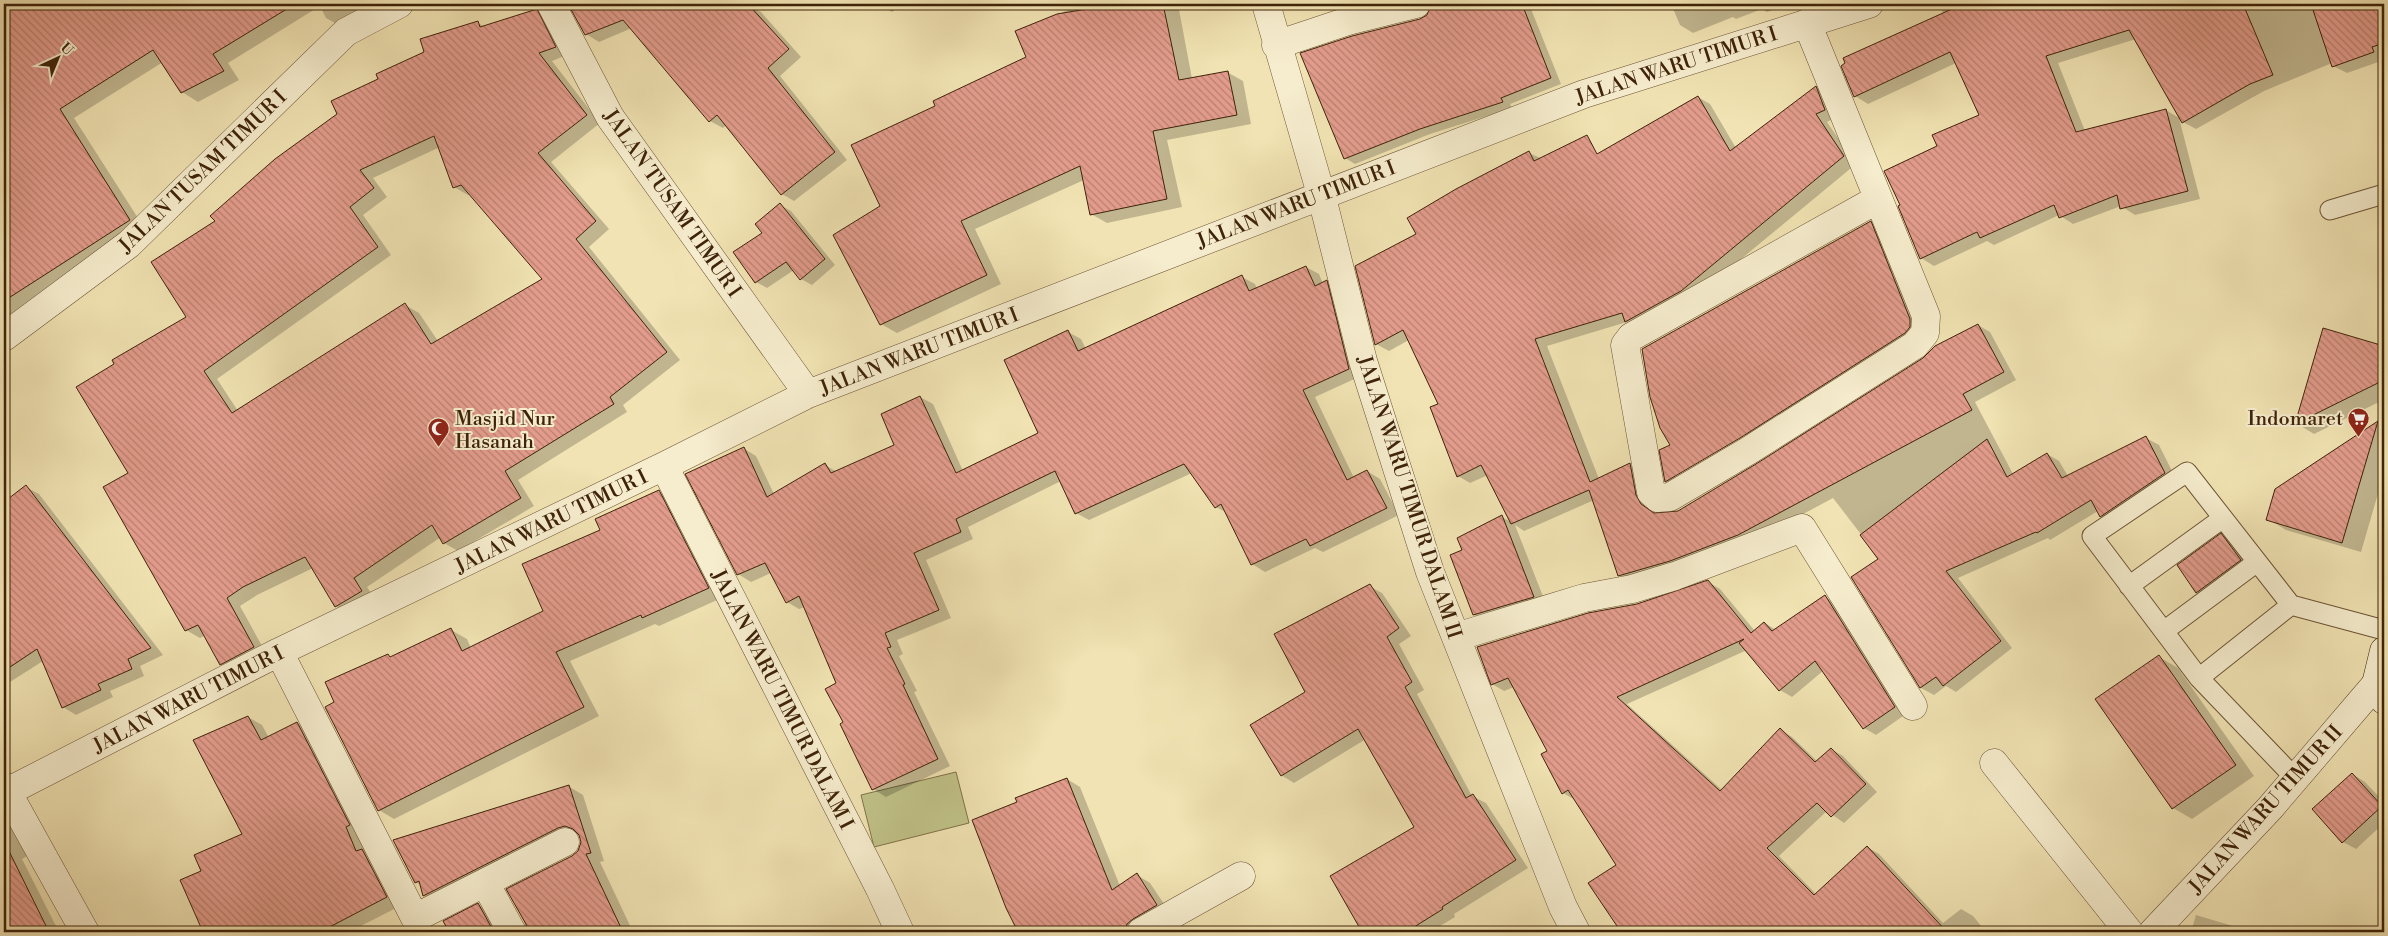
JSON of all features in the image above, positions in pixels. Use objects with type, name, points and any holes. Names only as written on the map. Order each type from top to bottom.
[{"type":"street","name":"JALAN TUSAM TIMUR I","points":[[4,337],[129,244],[346,32],[399,4]]},
{"type":"street","name":"JALAN TUSAM TIMUR I","points":[[551,4],[610,117],[808,394]]},
{"type":"street","name":"JALAN WARU TIMUR DALAM II","points":[[1266,4],[1276,45],[1322,194],[1363,362],[1430,572],[1563,907],[1576,932]]},
{"type":"street","points":[[1276,45],[1348,21],[1416,4]]},
{"type":"street","name":"JALAN WARU TIMUR I","points":[[6,789],[279,652],[664,466],[808,394],[1584,94],[1870,4]]},
{"type":"street","points":[[1807,23],[1926,316],[1925,333],[1916,345],[1748,451],[1670,497],[1658,498],[1651,492],[1625,345],[1631,337],[1878,199]]},
{"type":"street","name":"JALAN WARU TIMUR DALAM I","points":[[664,466],[880,889],[900,932]]},
{"type":"street","points":[[1456,637],[1584,598],[1632,589],[1675,576],[1802,528],[1913,706]]},
{"type":"street","points":[[2380,692],[2384,651]]},
{"type":"street","points":[[279,652],[416,918],[565,842]]},
{"type":"street","name":"JALAN WARU TIMUR II","points":[[2153,932],[2270,808],[2294,778],[2380,692]]},
{"type":"street","points":[[1994,763],[2129,932]]},
{"type":"street","points":[[6,789],[84,932]]},
{"type":"street","points":[[1141,932],[1241,876]]},
{"type":"street","points":[[485,883],[512,932]]},
{"type":"lane","points":[[2330,210],[2384,194]]},
{"type":"lane","points":[[2294,778],[2199,678],[2092,536],[2187,472],[2291,605],[2384,630]]},
{"type":"lane","points":[[2129,586],[2223,518]]},
{"type":"lane","points":[[2164,631],[2257,562]]},
{"type":"lane","points":[[2199,678],[2291,605]]},
{"type":"green space","points":[[956,772],[969,823],[874,847],[861,795]]},
{"type":"building","points":[[4,4],[295,4],[213,54],[224,71],[181,93],[153,50],[60,109],[130,220],[4,301]]},
{"type":"building","points":[[568,4],[748,4],[789,49],[768,68],[835,152],[781,195],[717,115],[709,122],[623,20],[585,35]]},
{"type":"building","points":[[1117,4],[1163,4],[1179,80],[1228,71],[1237,115],[1153,131],[1167,199],[1090,215],[1080,166],[961,221],[987,275],[880,325],[833,235],[880,206],[851,145],[935,106],[933,101],[1026,57],[1015,31],[1057,14]]},
{"type":"building","points":[[1431,4],[1522,4],[1551,78],[1501,98],[1503,102],[1420,129],[1344,159],[1300,53],[1352,36],[1420,19],[1427,15]]},
{"type":"building","points":[[1963,4],[2243,4],[2273,75],[2250,84],[2182,123],[2129,30],[2046,56],[2076,132],[2166,109],[2188,191],[2120,209],[2117,195],[2059,218],[2054,205],[1980,238],[1977,232],[1920,259],[1898,206],[1900,205],[1884,171],[1937,146],[1932,135],[1979,115],[1950,52],[1854,97],[1841,66],[1845,63],[1843,58]]},
{"type":"building","points":[[2311,4],[2384,4],[2384,43],[2372,47],[2374,52],[2332,67]]},
{"type":"building","points":[[537,9],[556,47],[539,53],[587,115],[538,153],[596,221],[576,239],[667,352],[610,397],[614,404],[505,471],[521,498],[443,544],[432,525],[354,578],[362,591],[335,607],[305,557],[243,587],[227,598],[254,647],[220,665],[198,625],[185,631],[103,487],[128,473],[76,387],[114,364],[112,360],[186,317],[151,262],[215,221],[210,216],[275,159],[337,114],[331,101],[378,79],[376,74],[424,52],[420,39],[478,21],[480,27]],"holes":[[[434,136],[453,188],[461,185],[542,279],[431,344],[405,303],[232,413],[204,371],[378,247],[350,207],[374,188],[360,170]]]},
{"type":"building","points":[[1816,86],[1825,110],[1816,114],[1844,156],[1681,291],[1625,322],[1622,313],[1535,339],[1590,482],[1630,463],[1636,495],[1641,504],[1654,513],[1678,511],[1923,358],[1935,346],[1978,324],[2004,372],[1963,394],[1972,410],[1738,535],[1670,561],[1618,576],[1589,490],[1511,524],[1481,465],[1457,477],[1430,407],[1438,404],[1403,330],[1375,345],[1355,266],[1416,234],[1407,218],[1456,189],[1529,151],[1534,161],[1587,135],[1597,154],[1698,96],[1730,151]]},
{"type":"building","points":[[780,203],[825,259],[800,280],[786,262],[755,283],[733,252],[762,233],[755,224]]},
{"type":"building","points":[[1871,221],[1910,319],[1910,327],[1905,333],[1740,438],[1665,482],[1659,450],[1670,445],[1660,428],[1650,397],[1642,349]]},
{"type":"building","points":[[1306,266],[1315,286],[1327,280],[1349,369],[1303,390],[1347,480],[1367,470],[1387,508],[1310,546],[1306,539],[1251,565],[1221,504],[1215,508],[1184,464],[1075,514],[1055,471],[956,519],[961,532],[914,553],[939,610],[885,633],[891,647],[887,648],[938,759],[872,790],[840,724],[843,722],[825,689],[836,683],[799,596],[786,603],[765,563],[737,575],[685,474],[744,447],[767,497],[825,463],[831,473],[894,445],[881,414],[920,396],[956,473],[1038,433],[1004,360],[1068,330],[1078,351],[1242,275],[1249,291]]},
{"type":"building","points":[[2323,328],[2384,346],[2384,380],[2295,424]]},
{"type":"building","points":[[2378,421],[2342,543],[2266,520],[2275,489]]},
{"type":"building","points":[[2146,436],[2165,473],[2100,517],[2091,500],[2037,533],[1946,571],[2001,641],[1943,686],[1936,677],[1920,688],[1851,577],[1878,559],[1860,535],[1987,439],[2007,477],[2047,453],[2062,478]]},
{"type":"building","points":[[26,485],[151,648],[128,659],[132,669],[98,684],[101,690],[62,708],[37,649],[4,671],[4,502]]},
{"type":"building","points":[[659,490],[709,588],[642,618],[641,615],[556,652],[584,707],[378,811],[325,707],[334,702],[325,682],[388,654],[390,657],[451,628],[462,651],[543,611],[522,564],[600,530],[595,519]]},
{"type":"building","points":[[1502,515],[1534,597],[1473,615],[1450,555],[1462,550],[1457,538]]},
{"type":"building","points":[[2221,533],[2241,560],[2196,593],[2177,565]]},
{"type":"building","points":[[1708,580],[1751,633],[1764,622],[1772,631],[1825,595],[1895,707],[1863,729],[1815,661],[1779,691],[1739,643],[1744,639],[1617,697],[1720,791],[1780,728],[1815,762],[1831,748],[1866,784],[1831,817],[1817,803],[1767,848],[1814,895],[1867,846],[1947,932],[1621,932],[1588,883],[1616,865],[1568,790],[1562,794],[1541,754],[1547,751],[1508,678],[1491,685],[1477,647],[1588,613],[1637,604]]},
{"type":"building","points":[[1370,584],[1399,628],[1387,637],[1412,682],[1405,687],[1466,798],[1473,794],[1516,860],[1406,932],[1362,932],[1330,876],[1414,827],[1358,729],[1281,776],[1250,725],[1305,692],[1274,634]]},
{"type":"building","points":[[2159,655],[2236,765],[2172,809],[2095,699]]},
{"type":"building","points":[[248,716],[261,740],[297,722],[350,825],[346,827],[356,851],[362,849],[387,897],[320,932],[203,932],[180,880],[201,871],[194,855],[242,834],[193,740]]},
{"type":"building","points":[[2352,773],[2382,806],[2342,843],[2312,809]]},
{"type":"building","points":[[1067,778],[1112,890],[1137,873],[1157,905],[1127,924],[1125,932],[1018,932],[1006,908],[972,820],[1017,802],[1015,798]]},
{"type":"building","points":[[569,785],[591,853],[586,854],[623,932],[528,932],[526,924],[506,889],[572,856],[578,851],[581,842],[579,835],[573,829],[565,826],[558,828],[423,896],[419,881],[415,883],[393,840]]},
{"type":"building","points":[[4,841],[49,932],[4,932]]},
{"type":"building","points":[[478,903],[494,932],[449,932],[443,921]]},
{"type":"place","name":"Indomaret","points":[[2359,437]]},
{"type":"place","name":"Masjid Nur Hasanah","points":[[439,448]]}]
